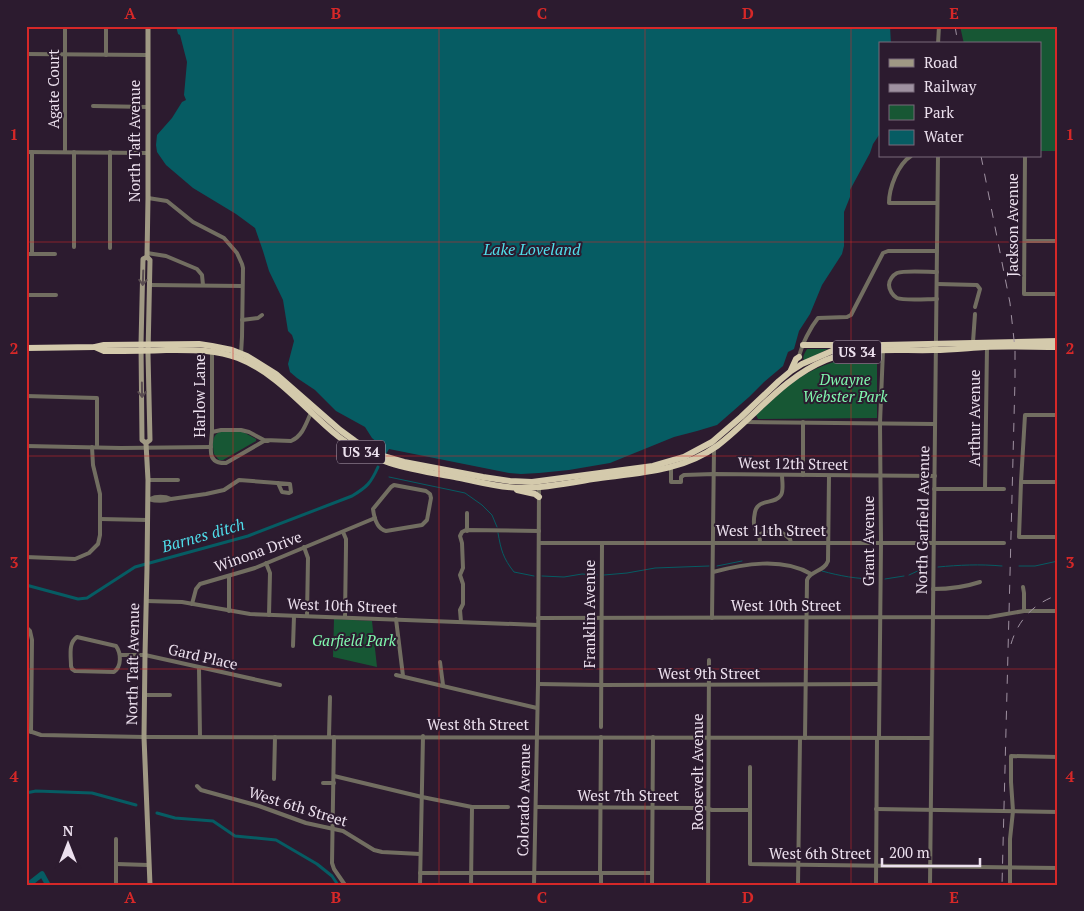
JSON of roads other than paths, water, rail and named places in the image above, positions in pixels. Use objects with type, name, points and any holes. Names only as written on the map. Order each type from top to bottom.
[{"type":"highway","name":"US 34","points":[[26,348],[95,347],[104,351],[149,347],[194,350],[212,349],[240,356],[257,362],[276,374],[341,439],[376,459],[400,466],[512,488],[653,466],[677,459],[712,442],[755,412],[804,367],[832,352],[857,346],[883,348],[936,347],[1058,341]]},
{"type":"highway","name":"US 34","points":[[936,347],[973,342],[986,344]]},
{"type":"highway","name":"US 34","points":[[1027,344],[1058,347]]},
{"type":"highway","points":[[803,345],[857,346]]},
{"type":"highway","name":"US 34","points":[[313,409],[347,436],[376,454],[404,462],[483,477],[539,484],[671,468],[714,448],[790,372],[836,356],[883,348]]},
{"type":"highway","points":[[790,372],[796,359],[799,357]]},
{"type":"highway","points":[[755,412],[758,422]]},
{"type":"highway","points":[[671,468],[677,459]]},
{"type":"highway","points":[[512,488],[535,494],[539,497]]},
{"type":"main road","name":"North Taft Avenue","points":[[146,445],[150,440],[150,260],[147,255],[148,26]]},
{"type":"main road","name":"North Taft Avenue","points":[[147,255],[143,260],[141,348],[142,440],[146,445],[149,499],[144,737],[150,885]]},
{"type":"street","name":"Agate Court","points":[[65,26],[65,152]]},
{"type":"street","points":[[106,26],[106,55]]},
{"type":"street","points":[[938,42],[939,26]]},
{"type":"street","points":[[26,54],[148,55]]},
{"type":"street","points":[[93,106],[148,107]]},
{"type":"street","points":[[26,152],[148,152]]},
{"type":"street","points":[[32,152],[29,254],[55,254]]},
{"type":"street","points":[[74,152],[74,247]]},
{"type":"street","points":[[110,152],[110,248]]},
{"type":"street","points":[[908,158],[903,162],[892,184],[889,203],[937,203]]},
{"type":"street","name":"North Garfield Avenue","points":[[930,885],[938,158]]},
{"type":"street","name":"Jackson Avenue","points":[[1025,158],[1024,294],[1058,294]]},
{"type":"street","points":[[148,198],[167,201],[193,222],[224,238],[240,258],[243,268],[240,356]]},
{"type":"street","points":[[1025,241],[1058,241]]},
{"type":"street","points":[[804,367],[799,357],[814,323],[818,318],[847,317],[851,315],[883,253],[888,251],[937,251]]},
{"type":"street","points":[[147,255],[166,256],[197,269],[201,272],[203,285]]},
{"type":"street","points":[[937,272],[900,272],[890,279],[889,288],[892,294],[898,298],[937,298]]},
{"type":"street","points":[[937,284],[978,285],[980,289],[975,307]]},
{"type":"street","points":[[150,285],[242,286]]},
{"type":"street","points":[[26,295],[56,295]]},
{"type":"street","points":[[973,342],[974,314]]},
{"type":"street","points":[[242,320],[258,318],[262,315]]},
{"type":"street","name":"Arthur Avenue","points":[[986,344],[986,488]]},
{"type":"street","name":"Grant Avenue","points":[[876,885],[881,543],[880,423],[883,348]]},
{"type":"street","name":"Harlow Lane","points":[[211,447],[212,349]]},
{"type":"street","points":[[26,396],[97,398],[93,465],[100,494],[100,535],[98,544],[93,550],[84,556],[70,559],[26,558]]},
{"type":"street","points":[[26,446],[94,447],[146,445],[211,447],[214,460],[223,463],[264,441],[294,440],[301,434],[313,409]]},
{"type":"street","points":[[1058,415],[1025,415],[1019,537],[1058,537]]},
{"type":"street","points":[[743,419],[758,422],[935,424]]},
{"type":"street","points":[[803,422],[803,475]]},
{"type":"street","points":[[212,432],[224,430],[246,431],[261,440],[268,441]]},
{"type":"street","points":[[712,618],[714,448]]},
{"type":"street","name":"West 12th Street","points":[[671,468],[672,482],[680,482],[681,477],[684,475],[714,474],[935,476]]},
{"type":"street","points":[[760,543],[759,535],[755,528],[755,510],[760,504],[781,496],[782,475]]},
{"type":"street","points":[[798,885],[807,580],[811,574],[821,570],[826,564],[829,476]]},
{"type":"street","points":[[148,480],[178,480]]},
{"type":"street","points":[[149,499],[153,501],[206,494],[224,490],[238,480],[278,483]]},
{"type":"street","points":[[1021,482],[1058,482]]},
{"type":"street","points":[[538,618],[539,484]]},
{"type":"street","points":[[394,485],[426,491],[430,494],[427,520],[422,525],[385,531],[379,527],[375,518],[374,507],[394,485]]},
{"type":"street","points":[[934,489],[1004,489]]},
{"type":"street","points":[[467,513],[467,531]]},
{"type":"street","name":"Winona Drive","points":[[192,604],[196,589],[202,583],[266,563],[375,518]]},
{"type":"street","points":[[100,520],[148,520]]},
{"type":"street","points":[[759,535],[769,530],[777,530],[790,539],[791,543]]},
{"type":"street","points":[[461,622],[460,610],[463,604],[463,584],[460,575],[463,568],[460,533],[463,531],[539,532]]},
{"type":"street","points":[[343,532],[346,539],[345,617]]},
{"type":"street","name":"West 11th Street","points":[[539,543],[1004,543]]},
{"type":"street","name":"Franklin Avenue","points":[[601,727],[602,543]]},
{"type":"street","points":[[304,547],[308,558],[307,616]]},
{"type":"street","points":[[266,563],[270,573],[269,615]]},
{"type":"street","points":[[713,572],[748,564],[770,564],[797,568],[811,574]]},
{"type":"street","points":[[229,576],[229,611]]},
{"type":"street","points":[[933,589],[954,588],[980,582]]},
{"type":"street","points":[[1022,587],[1024,611]]},
{"type":"street","name":"West 10th Street","points":[[146,601],[192,604],[250,614],[538,625]]},
{"type":"street","name":"West 10th Street","points":[[538,618],[989,617],[1024,611],[1058,611]]},
{"type":"street","points":[[293,646],[294,616]]},
{"type":"street","name":"Colorado Avenue","points":[[534,885],[538,618]]},
{"type":"street","points":[[396,619],[402,676]]},
{"type":"street","points":[[26,627],[32,635],[28,731]]},
{"type":"street","points":[[78,637],[116,646],[120,655],[119,668],[114,672],[75,671],[71,666],[71,644],[78,637]]},
{"type":"street","name":"Gard Place","points":[[120,655],[145,655],[280,685]]},
{"type":"street","name":"Roosevelt Avenue","points":[[708,885],[709,660]]},
{"type":"street","points":[[440,662],[443,685]]},
{"type":"street","points":[[199,668],[200,737]]},
{"type":"street","points":[[396,674],[537,708]]},
{"type":"street","name":"West 9th Street","points":[[538,684],[879,684]]},
{"type":"street","points":[[486,696],[487,689]]},
{"type":"street","points":[[144,695],[170,695]]},
{"type":"street","points":[[330,697],[334,776],[332,866],[345,885]]},
{"type":"street","name":"West 8th Street","points":[[28,731],[42,735],[144,737],[932,738]]},
{"type":"street","points":[[420,885],[423,736]]},
{"type":"street","points":[[274,779],[275,737]]},
{"type":"street","points":[[601,737],[601,885]]},
{"type":"street","points":[[652,885],[653,737]]},
{"type":"street","points":[[1010,885],[1010,839],[1013,811],[1010,782],[1011,756],[1058,757]]},
{"type":"street","points":[[750,767],[750,810]]},
{"type":"street","points":[[334,776],[472,807],[508,807]]},
{"type":"street","points":[[323,783],[334,784]]},
{"type":"street","name":"West 6th Street","points":[[196,786],[201,790],[259,806],[306,823],[333,828],[348,834],[374,850],[420,854]]},
{"type":"street","points":[[471,885],[472,807]]},
{"type":"street","name":"West 7th Street","points":[[536,807],[750,810]]},
{"type":"street","points":[[876,809],[1058,812]]},
{"type":"street","name":"West 6th Street","points":[[750,810],[750,864],[1058,868]]},
{"type":"street","points":[[116,839],[116,885]]},
{"type":"street","points":[[116,864],[148,865]]},
{"type":"street","points":[[420,873],[652,873]]},
{"type":"water","name":"Lake Loveland","points":[[176,26],[890,26],[891,42],[879,42],[879,135],[850,190],[850,197],[844,212],[844,246],[842,254],[822,285],[810,314],[799,331],[794,349],[788,352],[783,366],[717,425],[674,437],[610,463],[569,470],[521,474],[389,449],[386,454],[377,451],[379,444],[372,438],[365,427],[336,411],[315,390],[290,372],[288,364],[294,341],[288,331],[283,300],[269,271],[255,228],[193,188],[166,165],[157,152],[157,135],[172,118],[182,102],[186,100],[184,95],[187,62],[180,35]]},
{"type":"waterway","name":"Barnes ditch","points":[[26,585],[78,599],[87,598],[135,567],[248,536],[352,496],[368,484],[378,467]]},
{"type":"waterway","points":[[389,477],[465,493],[492,515],[497,527]]},
{"type":"waterway","points":[[498,533],[503,554],[514,572],[534,576]]},
{"type":"waterway","points":[[717,566],[742,561]]},
{"type":"waterway","points":[[1019,566],[1035,566],[1058,561]]},
{"type":"waterway","points":[[604,575],[655,568],[709,566]]},
{"type":"waterway","points":[[938,567],[1002,566]]},
{"type":"waterway","points":[[909,575],[927,568]]},
{"type":"waterway","points":[[822,571],[848,577],[875,579]]},
{"type":"waterway","points":[[542,576],[597,575]]},
{"type":"waterway","points":[[885,579],[904,576]]},
{"type":"waterway","points":[[26,793],[36,791],[92,793],[136,805]]},
{"type":"waterway","points":[[157,813],[175,818],[213,821],[235,836],[276,840],[317,864],[332,876],[338,885]]},
{"type":"waterway","points":[[28,885],[42,874],[48,885]]},
{"type":"railway","points":[[955,26],[958,42]]},
{"type":"railway","points":[[981,158],[1010,303],[1015,349],[1002,885]]},
{"type":"railway","points":[[1011,644],[1018,627],[1028,614],[1049,598],[1058,595]]},
{"type":"park label","name":"Dwayne Webster Park","points":[[845,388]]},
{"type":"park label","name":"Garfield Park","points":[[354,641]]}]
